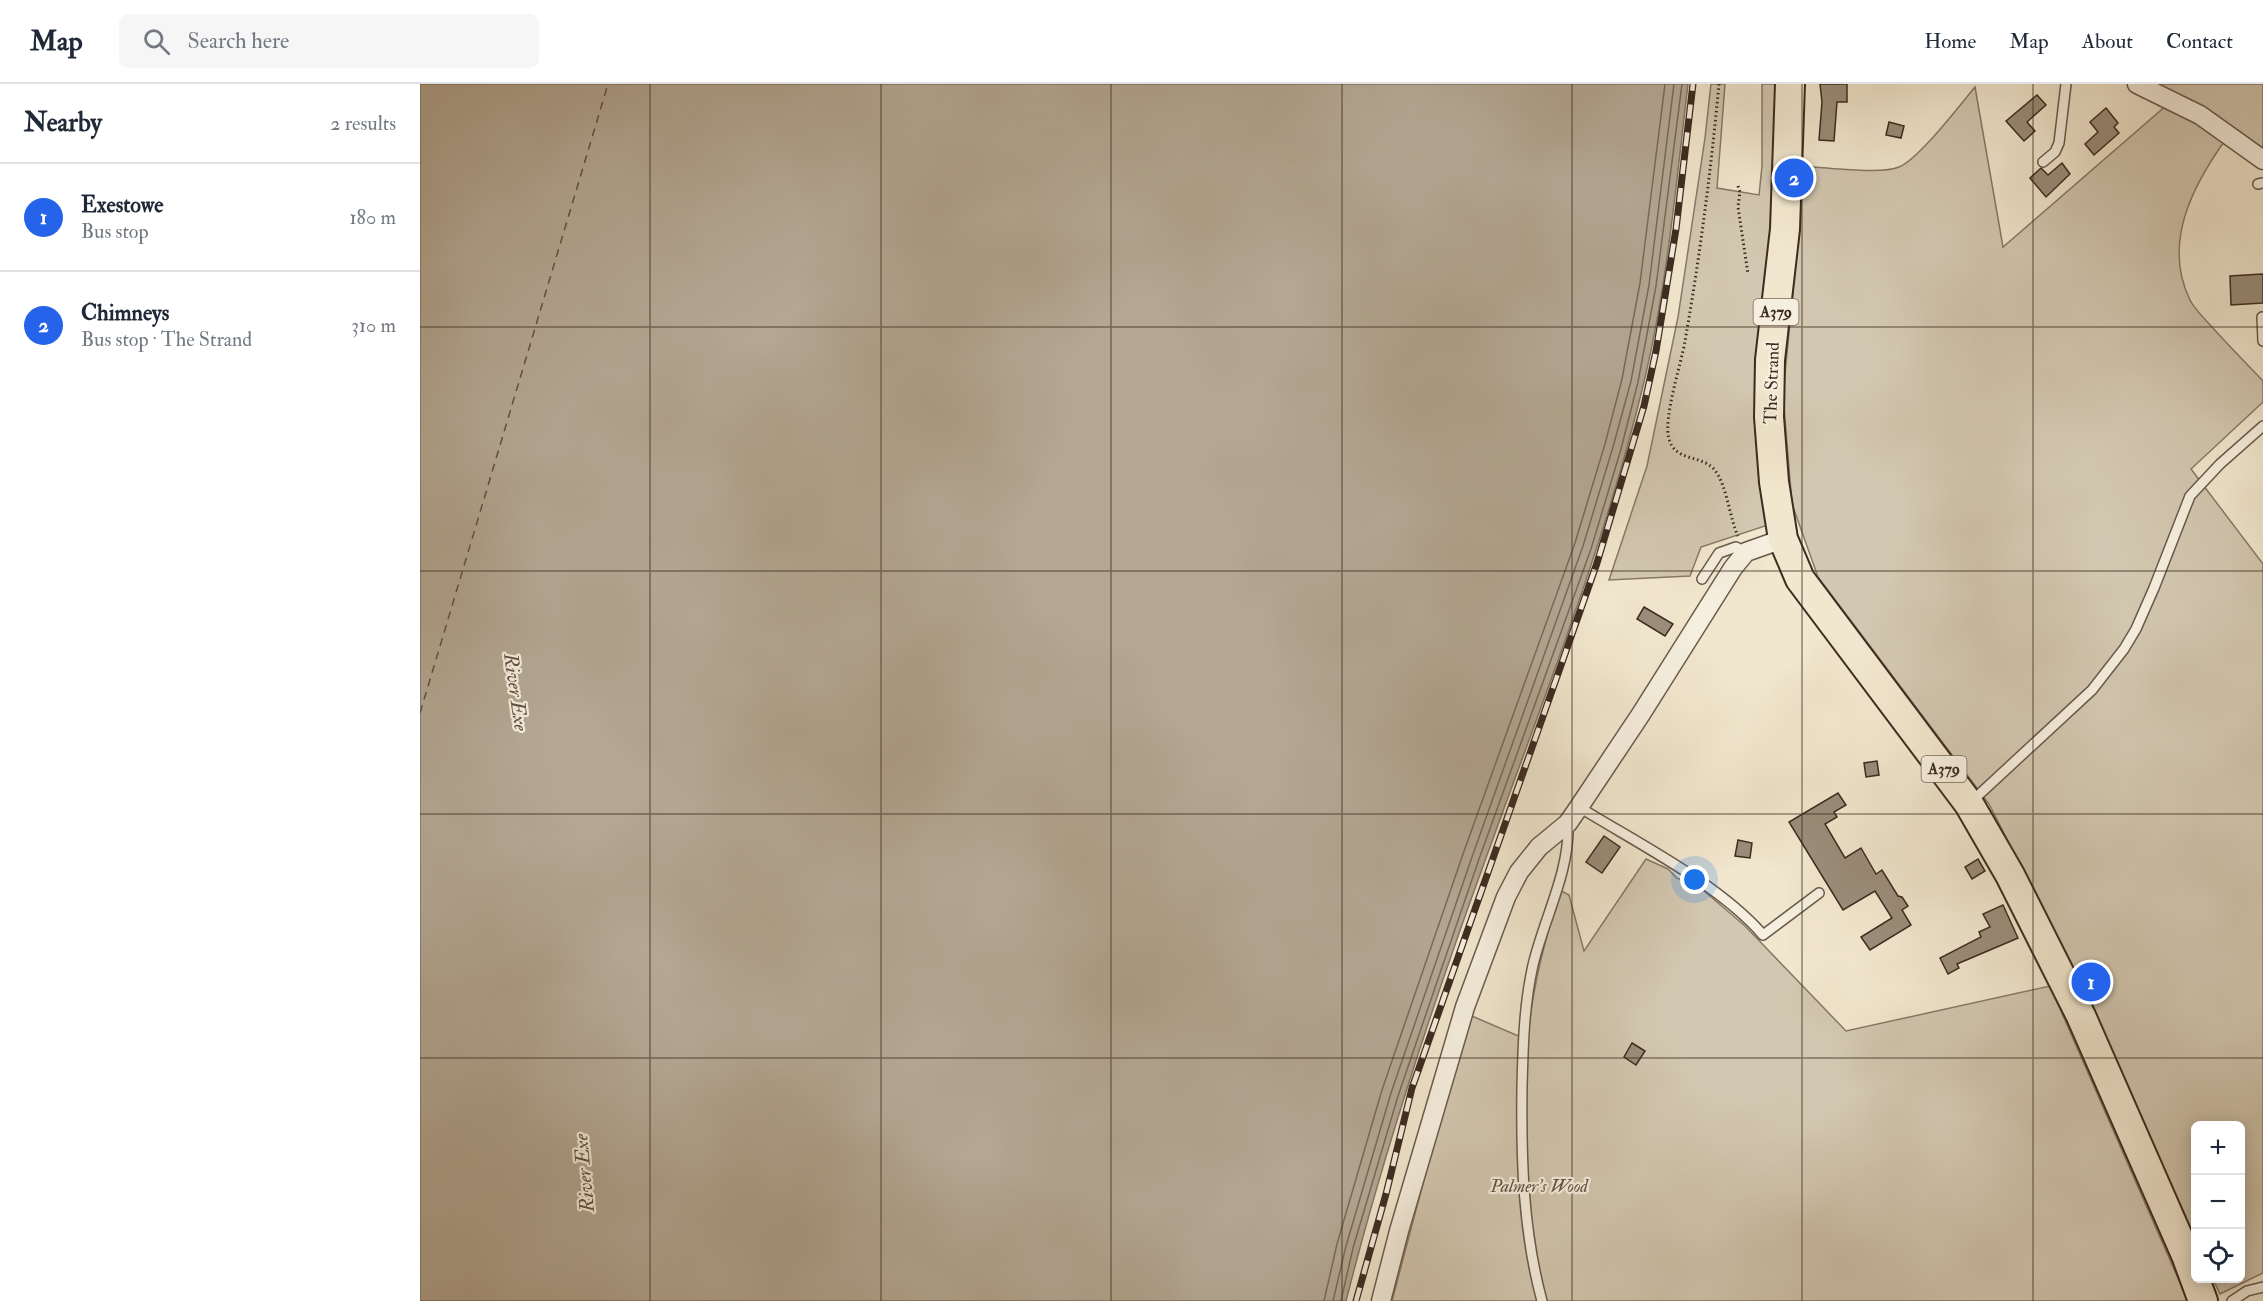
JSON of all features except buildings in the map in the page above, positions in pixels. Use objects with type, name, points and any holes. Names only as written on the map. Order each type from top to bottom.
[{"type":"main road","name":"The Strand","points":[[1783,539],[1774,482],[1769,417],[1770,360],[1785,229],[1790,84]]},
{"type":"main road","name":"A379","points":[[1783,539],[1800,579],[1969,804],[2010,875],[2081,1016],[2186,1255],[2203,1301]]},
{"type":"street","points":[[2137,84],[2200,115],[2263,160]]},
{"type":"street","points":[[1381,1301],[1398,1230],[1465,1006],[1506,897],[1519,872],[1539,847],[1568,823],[1641,714],[1733,568],[1746,552],[1783,539]]},
{"type":"lane","points":[[2043,162],[2055,152],[2059,143],[2066,84]]},
{"type":"lane","points":[[2262,317],[2263,341]]},
{"type":"lane","points":[[1969,804],[2092,690],[2124,649],[2136,629],[2154,588],[2190,496],[2220,464],[2263,426]]},
{"type":"lane","points":[[1702,579],[1719,553],[1736,547],[1746,552]]},
{"type":"lane","points":[[1579,807],[1705,886],[1745,915],[1763,935],[1819,893]]},
{"type":"lane","points":[[1542,1301],[1523,1199],[1522,1045],[1525,1009],[1533,963],[1560,878],[1567,848],[1568,823]]},
{"type":"lane","points":[[2232,1301],[2247,1291],[2263,1287]]},
{"type":"path","points":[[1719,84],[1699,251],[1685,343],[1671,410],[1669,438],[1673,448],[1681,456],[1712,468],[1719,480],[1735,531],[1746,552]]},
{"type":"path","points":[[1738,186],[1740,192],[1738,207],[1748,274]]},
{"type":"green space","points":[[1711,84],[1725,84],[1717,188],[1759,195],[1762,166],[1762,84],[1781,84],[1774,523],[1701,547],[1690,576],[1609,580],[1647,466],[1678,317]]},
{"type":"green space","points":[[2144,84],[2263,84],[2263,153]]},
{"type":"green space","points":[[1975,87],[2003,247],[2167,105],[2226,139],[2203,176],[2185,215],[2180,236],[2179,257],[2182,279],[2192,304],[2263,381],[2263,402],[2191,469],[2263,564],[2263,1273],[2245,1282],[2245,1121],[2191,1121],[2191,1231],[2083,989],[1989,804],[1818,577],[1792,504],[1783,395],[1798,239],[1798,166],[1865,170],[1899,167],[1917,154]]},
{"type":"green space","name":"Palmer's Wood","points":[[1646,859],[1668,869],[1677,878],[1697,885],[1745,926],[1846,1031],[2050,986],[2188,1301],[1392,1301],[1437,1130],[1472,1016],[1516,1035],[1528,1036],[1540,963],[1560,890],[1569,895],[1584,951]]},
{"type":"green space","points":[[2215,1283],[2243,1283],[2220,1294]]},
{"type":"water","name":"River Exe","points":[[420,84],[1688,84],[1670,236],[1658,312],[1643,386],[1627,446],[1571,624],[1428,1022],[1376,1189],[1346,1301],[420,1301]]},
{"type":"ferry route","points":[[420,713],[608,84]]},
{"type":"railway","points":[[1356,1301],[1386,1194],[1412,1088],[1597,563],[1644,406],[1656,351],[1676,229],[1693,84]]},
{"type":"place","name":"Chimneys","points":[[1794,178]]},
{"type":"place","name":"Exestowe","points":[[2091,982]]}]
